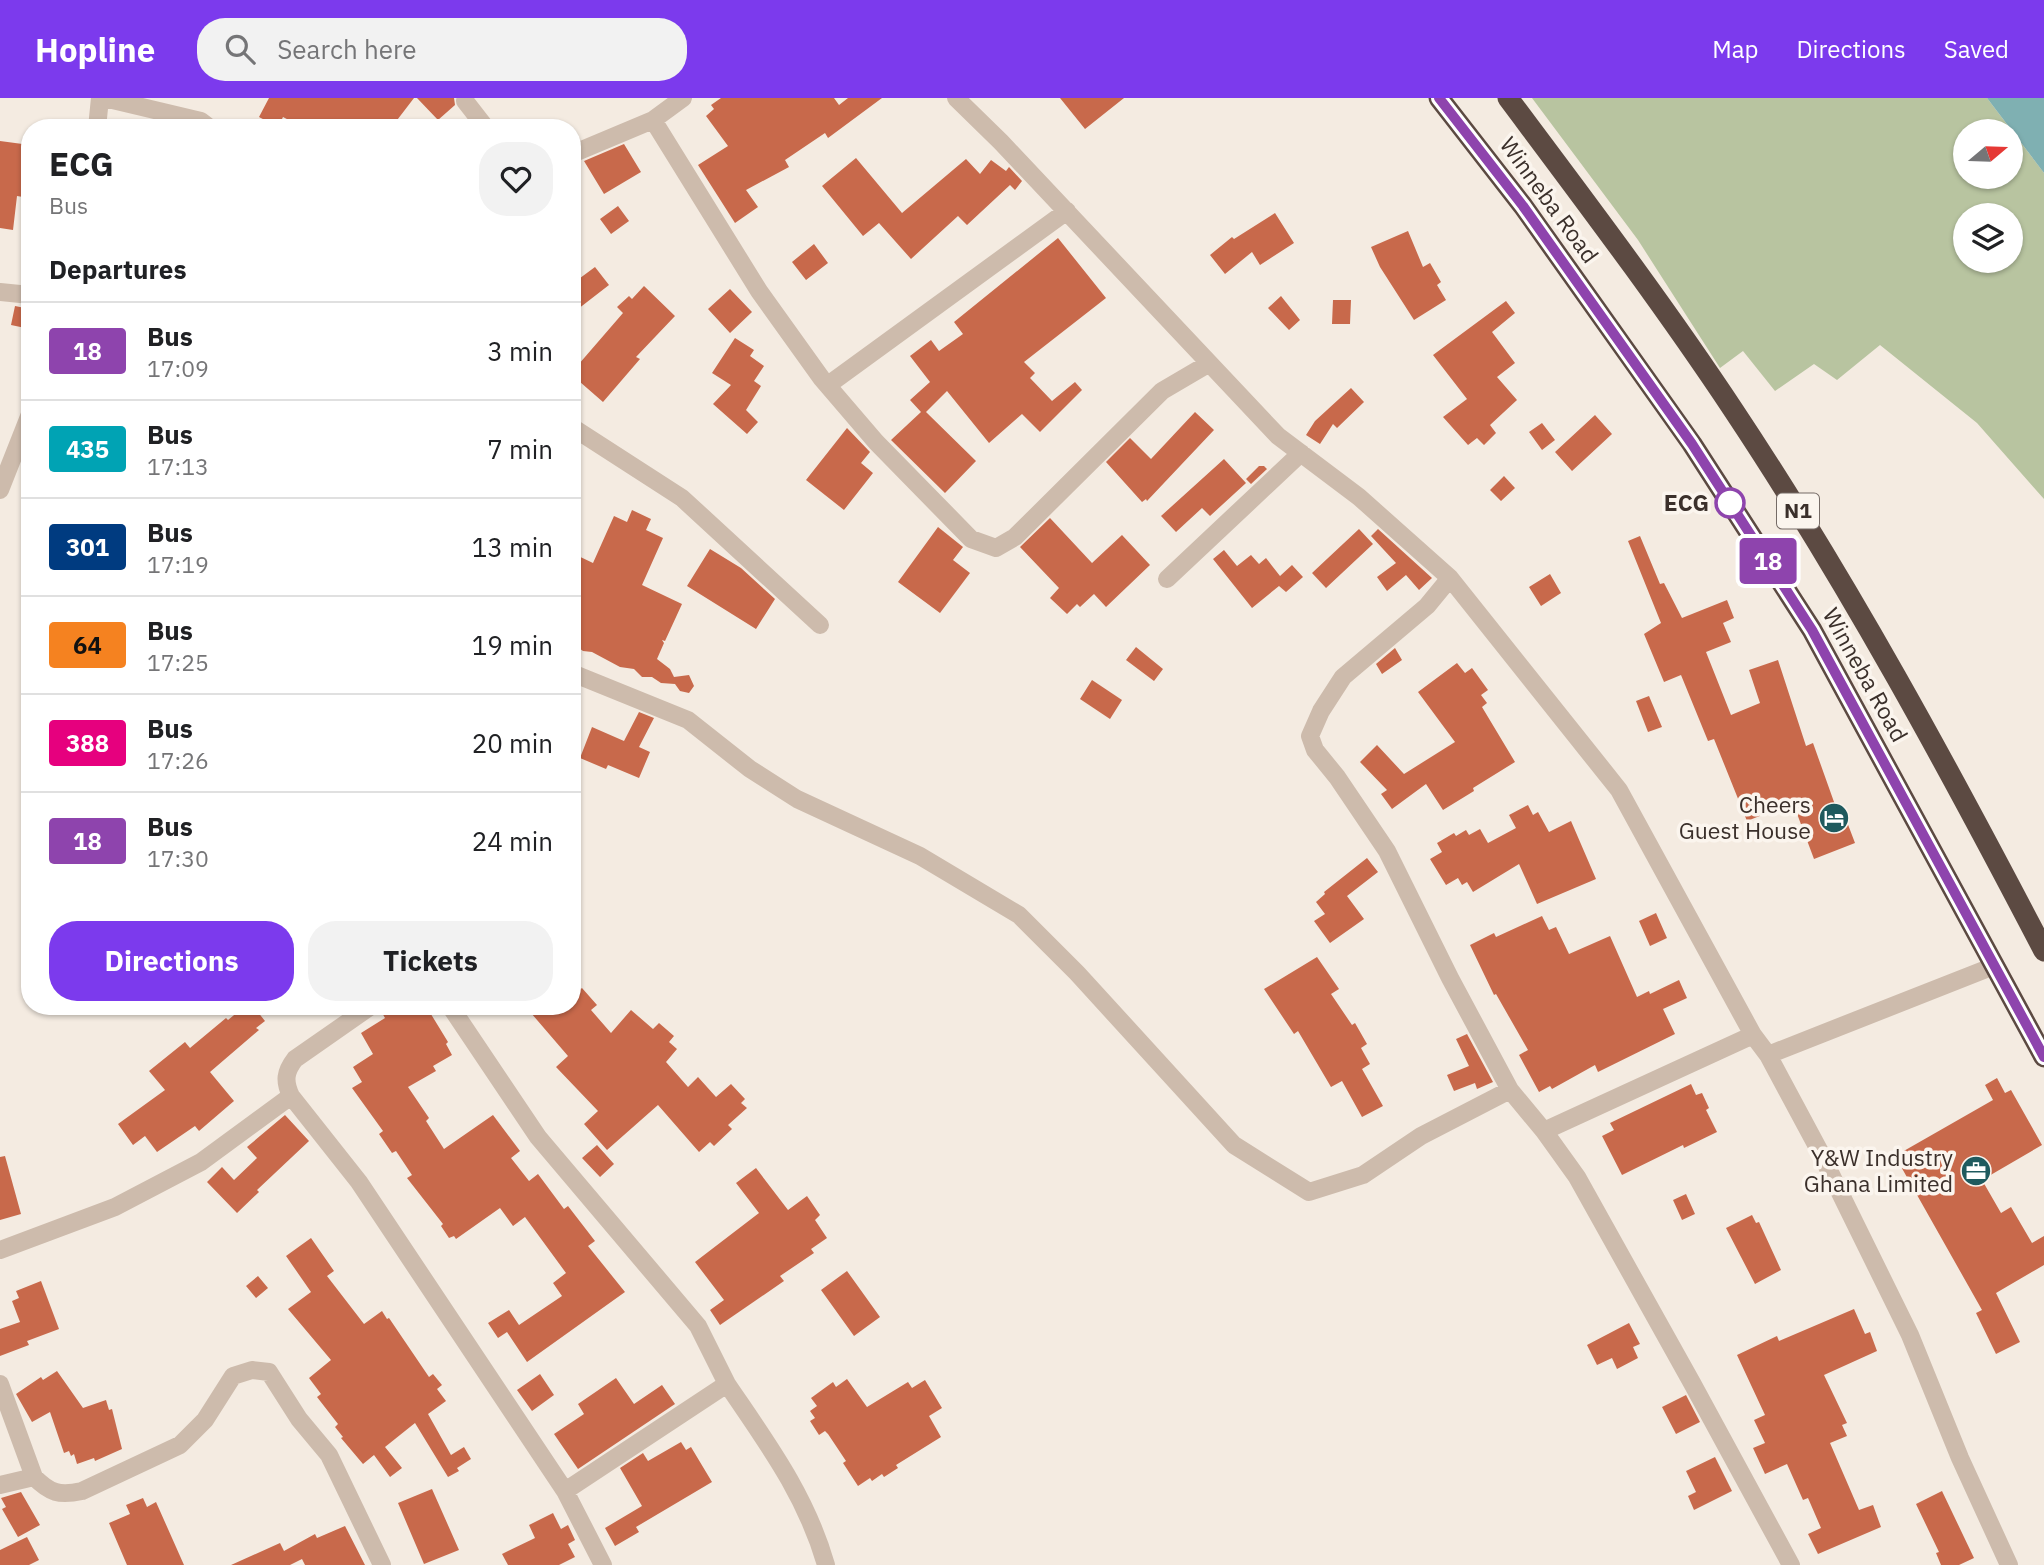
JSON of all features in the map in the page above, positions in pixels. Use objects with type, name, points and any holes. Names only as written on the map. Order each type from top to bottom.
[{"type":"highway","name":"Winneba Road","points":[[1440,98],[1523,206],[1692,444],[1812,630],[2044,1057]]},
{"type":"highway","name":"Winneba Road","points":[[1508,98],[1672,319],[1795,507],[1916,710],[2044,951]]},
{"type":"street","points":[[98,119],[102,98],[192,119]]},
{"type":"street","points":[[581,150],[653,120],[683,98]]},
{"type":"street","points":[[956,98],[1067,211],[1278,436],[1359,496],[1450,578],[1619,790],[1819,1150],[1910,1335],[1960,1458],[2009,1565]]},
{"type":"street","points":[[465,101],[478,119]]},
{"type":"street","points":[[653,120],[759,291],[828,385],[876,442],[971,539],[996,548],[1015,537],[1162,391],[1208,364]]},
{"type":"street","points":[[828,385],[1067,211]]},
{"type":"street","points":[[0,292],[21,294]]},
{"type":"street","points":[[581,433],[682,498],[820,625]]},
{"type":"street","points":[[0,490],[21,437]]},
{"type":"street","points":[[1167,579],[1301,453]]},
{"type":"street","points":[[1450,578],[1427,606],[1343,677],[1321,711],[1310,736],[1315,750],[1337,777],[1387,851],[1510,1090],[1577,1177],[1791,1565]]},
{"type":"street","points":[[581,677],[688,720],[750,769],[797,799],[920,856],[1019,915],[1077,973],[1234,1145],[1309,1192],[1363,1175],[1420,1136],[1510,1090]]},
{"type":"street","points":[[1768,1055],[1994,966]]},
{"type":"street","points":[[358,1015],[295,1059],[286,1071],[286,1086],[359,1182],[565,1491],[603,1565]]},
{"type":"street","points":[[456,1015],[538,1137],[698,1326],[727,1384],[786,1471],[818,1537],[826,1565]]},
{"type":"street","points":[[1544,1131],[1753,1035]]},
{"type":"street","points":[[0,1250],[115,1207],[201,1162],[291,1096]]},
{"type":"street","points":[[0,1384],[33,1478],[46,1489],[65,1494],[82,1491],[180,1445],[205,1420],[233,1376],[252,1370],[269,1372],[299,1419],[330,1455],[382,1565]]},
{"type":"street","points":[[565,1491],[727,1384]]},
{"type":"street","points":[[0,1485],[33,1478]]},
{"type":"green space","points":[[1532,98],[1987,98],[2003,119],[1953,119],[1953,189],[2023,189],[2023,145],[2044,173],[2044,499],[1977,423],[1880,345],[1837,380],[1814,364],[1775,391],[1743,351],[1720,368],[1638,240]]},
{"type":"water","points":[[1987,98],[2044,98],[2044,173],[2023,145],[2023,119],[2003,119]]},
{"type":"building","points":[[269,98],[414,98],[398,119],[259,117]]},
{"type":"building","points":[[417,98],[454,98],[455,105],[437,119]]},
{"type":"building","points":[[721,98],[834,98],[839,105],[848,98],[882,98],[828,138],[825,133],[785,160],[789,167],[746,190],[758,207],[735,223],[698,165],[728,146],[706,116],[714,109],[711,105]]},
{"type":"building","points":[[1060,98],[1124,98],[1085,129]]},
{"type":"building","points":[[0,141],[21,144],[21,197],[17,196],[13,230],[0,228]]},
{"type":"building","points":[[624,144],[641,172],[604,194],[584,161]]},
{"type":"building","points":[[856,158],[902,213],[966,159],[980,174],[991,160],[1006,171],[1009,167],[1022,181],[1015,190],[1010,185],[967,225],[958,216],[911,259],[879,223],[863,236],[822,186]]},
{"type":"building","points":[[618,206],[629,221],[611,234],[600,219]]},
{"type":"building","points":[[1275,213],[1294,243],[1260,265],[1252,252],[1225,274],[1210,255],[1232,237],[1234,239]]},
{"type":"building","points":[[1408,231],[1423,267],[1430,263],[1441,282],[1437,285],[1446,300],[1414,320],[1380,267],[1371,247]]},
{"type":"building","points":[[1058,238],[1106,298],[1024,362],[1035,373],[1030,378],[1052,401],[1075,382],[1082,390],[1040,432],[1022,414],[989,443],[947,391],[926,412],[976,461],[945,493],[891,440],[921,412],[910,400],[930,382],[910,356],[931,340],[939,351],[963,334],[954,322]]},
{"type":"building","points":[[814,244],[828,263],[806,280],[792,262]]},
{"type":"building","points":[[595,267],[609,285],[581,307],[581,277]]},
{"type":"building","points":[[644,286],[675,316],[636,357],[640,359],[603,402],[581,383],[581,362],[623,313],[617,307],[629,296],[632,299]]},
{"type":"building","points":[[730,289],[752,312],[730,333],[708,309]]},
{"type":"building","points":[[1281,296],[1300,320],[1289,330],[1268,308]]},
{"type":"building","points":[[1333,300],[1351,300],[1350,324],[1332,324]]},
{"type":"building","points":[[1506,301],[1515,313],[1492,332],[1515,363],[1497,377],[1517,400],[1490,425],[1496,433],[1484,445],[1477,438],[1468,445],[1443,417],[1467,399],[1433,355]]},
{"type":"building","points":[[15,306],[21,307],[21,327],[11,325]]},
{"type":"building","points":[[735,338],[754,350],[750,356],[764,366],[754,381],[761,386],[746,410],[758,422],[747,434],[713,404],[731,385],[712,373]]},
{"type":"building","points":[[1351,388],[1364,402],[1337,428],[1333,424],[1320,444],[1306,435],[1315,421]]},
{"type":"building","points":[[1195,412],[1214,430],[1147,501],[1146,499],[1142,502],[1106,462],[1130,438],[1151,459]]},
{"type":"building","points":[[1595,415],[1612,434],[1572,471],[1555,452]]},
{"type":"building","points":[[1542,423],[1555,440],[1542,450],[1529,432]]},
{"type":"building","points":[[847,428],[870,452],[861,463],[873,473],[844,510],[806,480]]},
{"type":"building","points":[[1224,459],[1246,483],[1210,516],[1202,508],[1176,532],[1161,516]]},
{"type":"building","points":[[1259,466],[1267,469],[1251,484],[1246,479]]},
{"type":"building","points":[[1504,476],[1515,488],[1501,501],[1490,490]]},
{"type":"building","points":[[632,510],[651,519],[646,530],[663,538],[642,585],[682,604],[665,641],[662,640],[664,643],[657,659],[670,669],[674,677],[689,675],[694,686],[689,693],[680,691],[675,684],[642,677],[634,669],[620,667],[592,652],[581,650],[581,557],[593,563],[614,516],[627,522]]},
{"type":"building","points":[[1050,518],[1092,563],[1122,535],[1150,565],[1106,607],[1094,594],[1080,607],[1077,604],[1067,614],[1050,598],[1059,588],[1020,547]]},
{"type":"building","points":[[938,527],[963,547],[953,560],[970,573],[940,613],[898,582]]},
{"type":"building","points":[[1359,529],[1373,544],[1326,588],[1312,573]]},
{"type":"building","points":[[1378,529],[1432,578],[1419,590],[1406,575],[1387,591],[1377,577],[1396,563],[1371,536]]},
{"type":"building","points":[[1640,536],[1660,584],[1664,583],[1682,618],[1727,600],[1734,618],[1723,623],[1731,642],[1706,652],[1731,715],[1760,703],[1749,670],[1778,660],[1806,746],[1813,743],[1839,816],[1844,814],[1855,843],[1814,859],[1793,803],[1747,821],[1714,739],[1708,741],[1681,675],[1664,682],[1644,634],[1661,623],[1628,541]]},
{"type":"building","points":[[710,549],[741,568],[775,599],[756,629],[687,586]]},
{"type":"building","points":[[1224,550],[1237,566],[1251,555],[1259,564],[1266,558],[1280,576],[1292,565],[1303,577],[1286,592],[1279,586],[1252,608],[1213,559]]},
{"type":"building","points":[[1550,574],[1561,593],[1541,606],[1529,587]]},
{"type":"building","points":[[1136,647],[1163,669],[1154,681],[1126,660]]},
{"type":"building","points":[[1395,648],[1402,660],[1382,674],[1376,664]]},
{"type":"building","points":[[1457,663],[1465,673],[1472,668],[1488,690],[1481,695],[1487,703],[1482,707],[1515,762],[1443,810],[1426,784],[1392,809],[1381,794],[1387,790],[1360,762],[1377,745],[1404,774],[1455,742],[1418,692]]},
{"type":"building","points":[[1092,680],[1122,700],[1110,719],[1080,699]]},
{"type":"building","points":[[1649,696],[1662,727],[1648,732],[1636,701]]},
{"type":"building","points":[[639,712],[654,718],[639,747],[650,752],[639,778],[608,765],[606,769],[581,758],[592,727],[624,741]]},
{"type":"building","points":[[1528,805],[1533,815],[1538,812],[1549,832],[1571,821],[1596,879],[1537,904],[1519,864],[1473,892],[1467,882],[1462,885],[1458,878],[1446,885],[1430,859],[1442,852],[1437,843],[1454,833],[1456,836],[1466,830],[1469,835],[1480,829],[1488,843],[1516,828],[1509,815]]},
{"type":"building","points":[[1367,858],[1378,872],[1347,896],[1364,919],[1330,943],[1314,921],[1325,914],[1316,902],[1324,892]]},
{"type":"building","points":[[1656,913],[1667,938],[1650,946],[1639,921]]},
{"type":"building","points":[[1542,916],[1549,930],[1556,927],[1569,954],[1610,936],[1637,997],[1679,980],[1687,998],[1663,1009],[1675,1034],[1598,1072],[1595,1065],[1552,1089],[1550,1086],[1539,1092],[1519,1055],[1528,1050],[1496,994],[1494,995],[1470,945],[1494,933],[1496,937]]},
{"type":"building","points":[[1317,957],[1339,989],[1331,994],[1352,1025],[1355,1023],[1367,1044],[1361,1048],[1370,1064],[1362,1069],[1383,1106],[1362,1117],[1342,1081],[1331,1087],[1298,1031],[1294,1034],[1264,989]]},
{"type":"building","points":[[581,989],[597,1005],[591,1010],[611,1033],[631,1010],[653,1029],[659,1023],[674,1036],[669,1042],[677,1049],[666,1062],[688,1087],[698,1077],[716,1097],[731,1084],[745,1099],[741,1103],[747,1108],[728,1125],[732,1129],[714,1146],[710,1142],[699,1152],[658,1105],[607,1150],[584,1124],[598,1111],[556,1067],[568,1056],[533,1015],[581,1015]]},
{"type":"building","points":[[234,1015],[260,1015],[265,1021],[256,1028],[259,1030],[210,1072],[234,1101],[199,1131],[195,1126],[157,1152],[145,1136],[133,1145],[118,1124],[165,1090],[149,1071],[185,1042],[190,1048],[226,1018],[228,1020]]},
{"type":"building","points":[[383,1015],[432,1015],[448,1042],[446,1044],[452,1055],[433,1066],[436,1071],[408,1087],[429,1118],[426,1121],[444,1149],[493,1115],[520,1151],[511,1158],[529,1181],[538,1174],[564,1209],[568,1206],[595,1241],[588,1246],[625,1292],[527,1362],[507,1332],[498,1338],[488,1323],[509,1310],[519,1325],[562,1296],[553,1283],[566,1273],[525,1217],[513,1226],[500,1208],[456,1239],[454,1236],[449,1238],[441,1226],[443,1224],[407,1178],[412,1175],[396,1151],[392,1153],[379,1134],[383,1131],[352,1088],[362,1082],[353,1067],[373,1054],[361,1033],[385,1018]]},
{"type":"building","points":[[1467,1034],[1493,1082],[1477,1089],[1475,1083],[1454,1091],[1447,1075],[1469,1066],[1456,1039]]},
{"type":"building","points":[[1997,1078],[2005,1093],[2011,1090],[2042,1145],[1982,1180],[2001,1213],[2011,1207],[2032,1243],[2044,1236],[2044,1265],[1996,1293],[2020,1342],[1996,1354],[1976,1313],[1982,1310],[1895,1156],[1993,1100],[1985,1085]]},
{"type":"building","points":[[1691,1084],[1696,1095],[1702,1093],[1709,1108],[1706,1110],[1717,1132],[1684,1148],[1683,1145],[1622,1175],[1602,1136],[1614,1130],[1610,1123]]},
{"type":"building","points":[[285,1115],[309,1141],[257,1190],[259,1192],[237,1213],[207,1182],[222,1167],[234,1180],[257,1158],[247,1147]]},
{"type":"building","points":[[597,1145],[614,1164],[600,1177],[582,1158]]},
{"type":"building","points":[[5,1156],[21,1214],[0,1220],[0,1157]]},
{"type":"building","points":[[756,1168],[788,1210],[807,1196],[820,1215],[815,1220],[827,1238],[811,1249],[814,1253],[780,1276],[784,1281],[720,1325],[710,1310],[724,1300],[695,1262],[759,1213],[736,1183]]},
{"type":"building","points":[[1686,1194],[1695,1214],[1682,1220],[1673,1200]]},
{"type":"building","points":[[1752,1215],[1756,1223],[1759,1222],[1781,1270],[1755,1284],[1726,1228]]},
{"type":"building","points":[[311,1238],[334,1271],[327,1276],[364,1324],[382,1311],[429,1377],[433,1374],[442,1385],[437,1389],[446,1401],[428,1414],[451,1455],[464,1447],[471,1459],[457,1468],[459,1471],[448,1477],[415,1423],[385,1447],[402,1468],[390,1477],[374,1455],[363,1464],[341,1438],[343,1437],[335,1427],[338,1424],[317,1397],[321,1394],[309,1378],[331,1360],[288,1309],[311,1292],[286,1256]]},
{"type":"building","points":[[847,1271],[880,1317],[854,1336],[821,1290]]},
{"type":"building","points":[[258,1276],[268,1288],[256,1298],[246,1286]]},
{"type":"building","points":[[41,1281],[59,1329],[27,1341],[29,1345],[0,1356],[0,1329],[20,1322],[12,1301],[19,1298],[16,1291]]},
{"type":"building","points":[[1854,1309],[1865,1334],[1870,1332],[1877,1351],[1824,1375],[1847,1423],[1842,1425],[1847,1436],[1830,1443],[1859,1510],[1873,1505],[1881,1527],[1818,1554],[1808,1534],[1821,1528],[1808,1498],[1803,1500],[1787,1464],[1765,1474],[1753,1448],[1765,1443],[1754,1420],[1765,1415],[1737,1355],[1777,1336],[1779,1341]]},
{"type":"building","points":[[1629,1323],[1640,1344],[1633,1347],[1638,1358],[1617,1369],[1612,1358],[1597,1365],[1587,1345]]},
{"type":"building","points":[[57,1371],[83,1408],[106,1400],[109,1410],[112,1409],[122,1449],[95,1461],[94,1458],[77,1464],[74,1454],[71,1456],[69,1451],[64,1453],[50,1412],[32,1422],[16,1394],[41,1377],[43,1380]]},
{"type":"building","points":[[540,1374],[554,1395],[532,1411],[517,1390]]},
{"type":"building","points":[[616,1378],[634,1404],[662,1385],[675,1404],[578,1469],[554,1434],[584,1414],[578,1404]]},
{"type":"building","points":[[847,1379],[867,1407],[908,1382],[912,1388],[925,1380],[942,1408],[929,1416],[941,1437],[896,1465],[898,1468],[884,1477],[882,1474],[872,1481],[870,1478],[858,1486],[828,1434],[825,1431],[819,1435],[810,1421],[815,1418],[810,1411],[817,1406],[811,1398],[833,1382],[836,1387]]},
{"type":"building","points":[[1686,1395],[1700,1422],[1676,1434],[1662,1407]]},
{"type":"building","points":[[681,1442],[686,1450],[691,1447],[712,1482],[636,1527],[639,1532],[615,1546],[605,1528],[642,1506],[620,1468],[643,1453],[648,1461]]},
{"type":"building","points":[[1715,1457],[1732,1491],[1694,1510],[1688,1496],[1696,1492],[1686,1471]]},
{"type":"building","points":[[432,1489],[459,1550],[424,1564],[398,1503]]},
{"type":"building","points":[[1942,1491],[1974,1558],[1959,1565],[1941,1565],[1936,1553],[1939,1552],[1916,1504]]},
{"type":"building","points":[[21,1492],[40,1525],[18,1537],[2,1509],[6,1507],[1,1498]]},
{"type":"building","points":[[143,1498],[147,1507],[156,1502],[184,1565],[127,1565],[109,1523],[130,1514],[126,1505]]},
{"type":"building","points":[[553,1513],[561,1529],[568,1525],[575,1540],[568,1544],[575,1557],[559,1565],[508,1565],[502,1554],[535,1538],[529,1525]]},
{"type":"building","points":[[345,1526],[365,1565],[305,1565],[302,1559],[290,1565],[231,1565],[280,1543],[284,1551],[315,1534],[317,1538]]},
{"type":"building","points":[[27,1537],[39,1560],[29,1565],[0,1565],[0,1550]]},
{"type":"bus line","name":"18","points":[[1439,98],[1523,206],[1692,444],[1812,630],[2044,1057]]},
{"type":"place","name":"ECG","points":[[1730,503]]},
{"type":"place","name":"Cheers Guest House","points":[[1834,818]]},
{"type":"place","name":"Y&W Industry Ghana Limited","points":[[1976,1171]]}]
